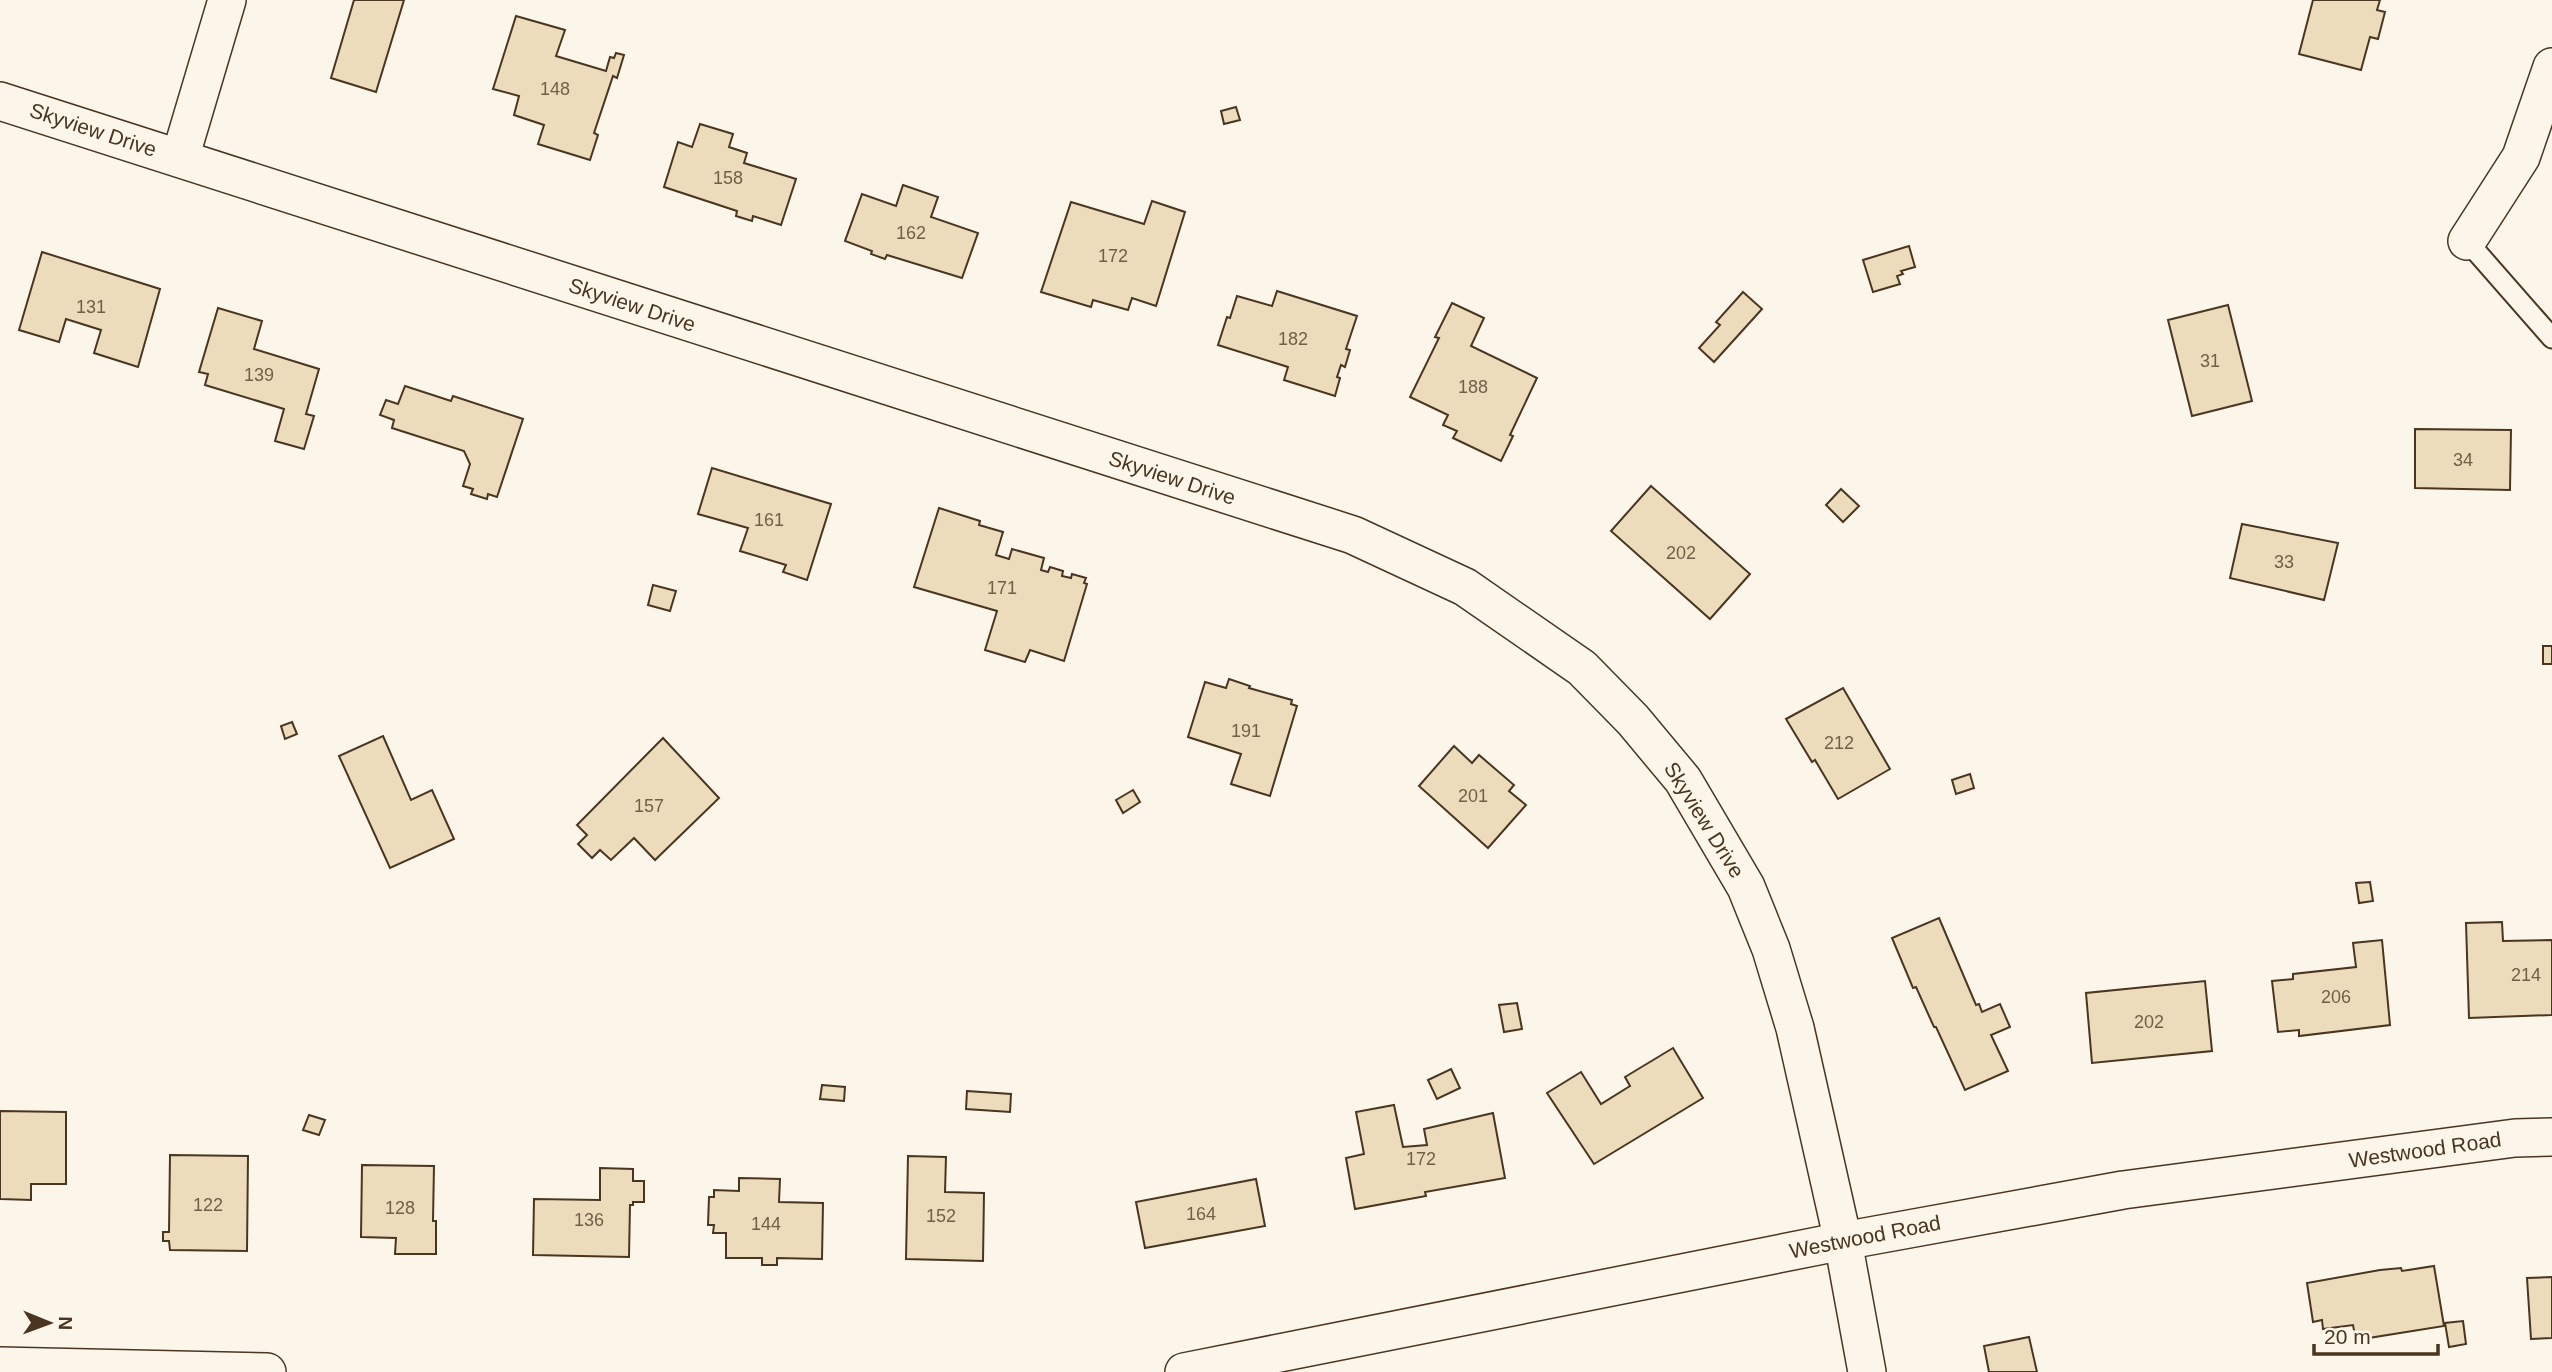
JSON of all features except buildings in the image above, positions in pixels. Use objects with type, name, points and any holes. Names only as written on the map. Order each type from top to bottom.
[{"type":"street","points":[[180,158],[227,0]]},
{"type":"street","points":[[2467,241],[2521,157],[2552,67]]},
{"type":"street","name":"Skyview Drive","points":[[0,101],[1353,536],[1465,587],[1582,668],[1633,720],[1684,780],[1746,887],[1771,949],[1795,1028],[1843,1241],[1867,1372]]},
{"type":"street","name":"Westwood Road","points":[[1184,1372],[1843,1241],[2123,1190],[2515,1138],[2552,1137]]},
{"type":"street","points":[[0,1366],[267,1372]]},
{"type":"lane","points":[[2467,241],[2552,338]]}]
